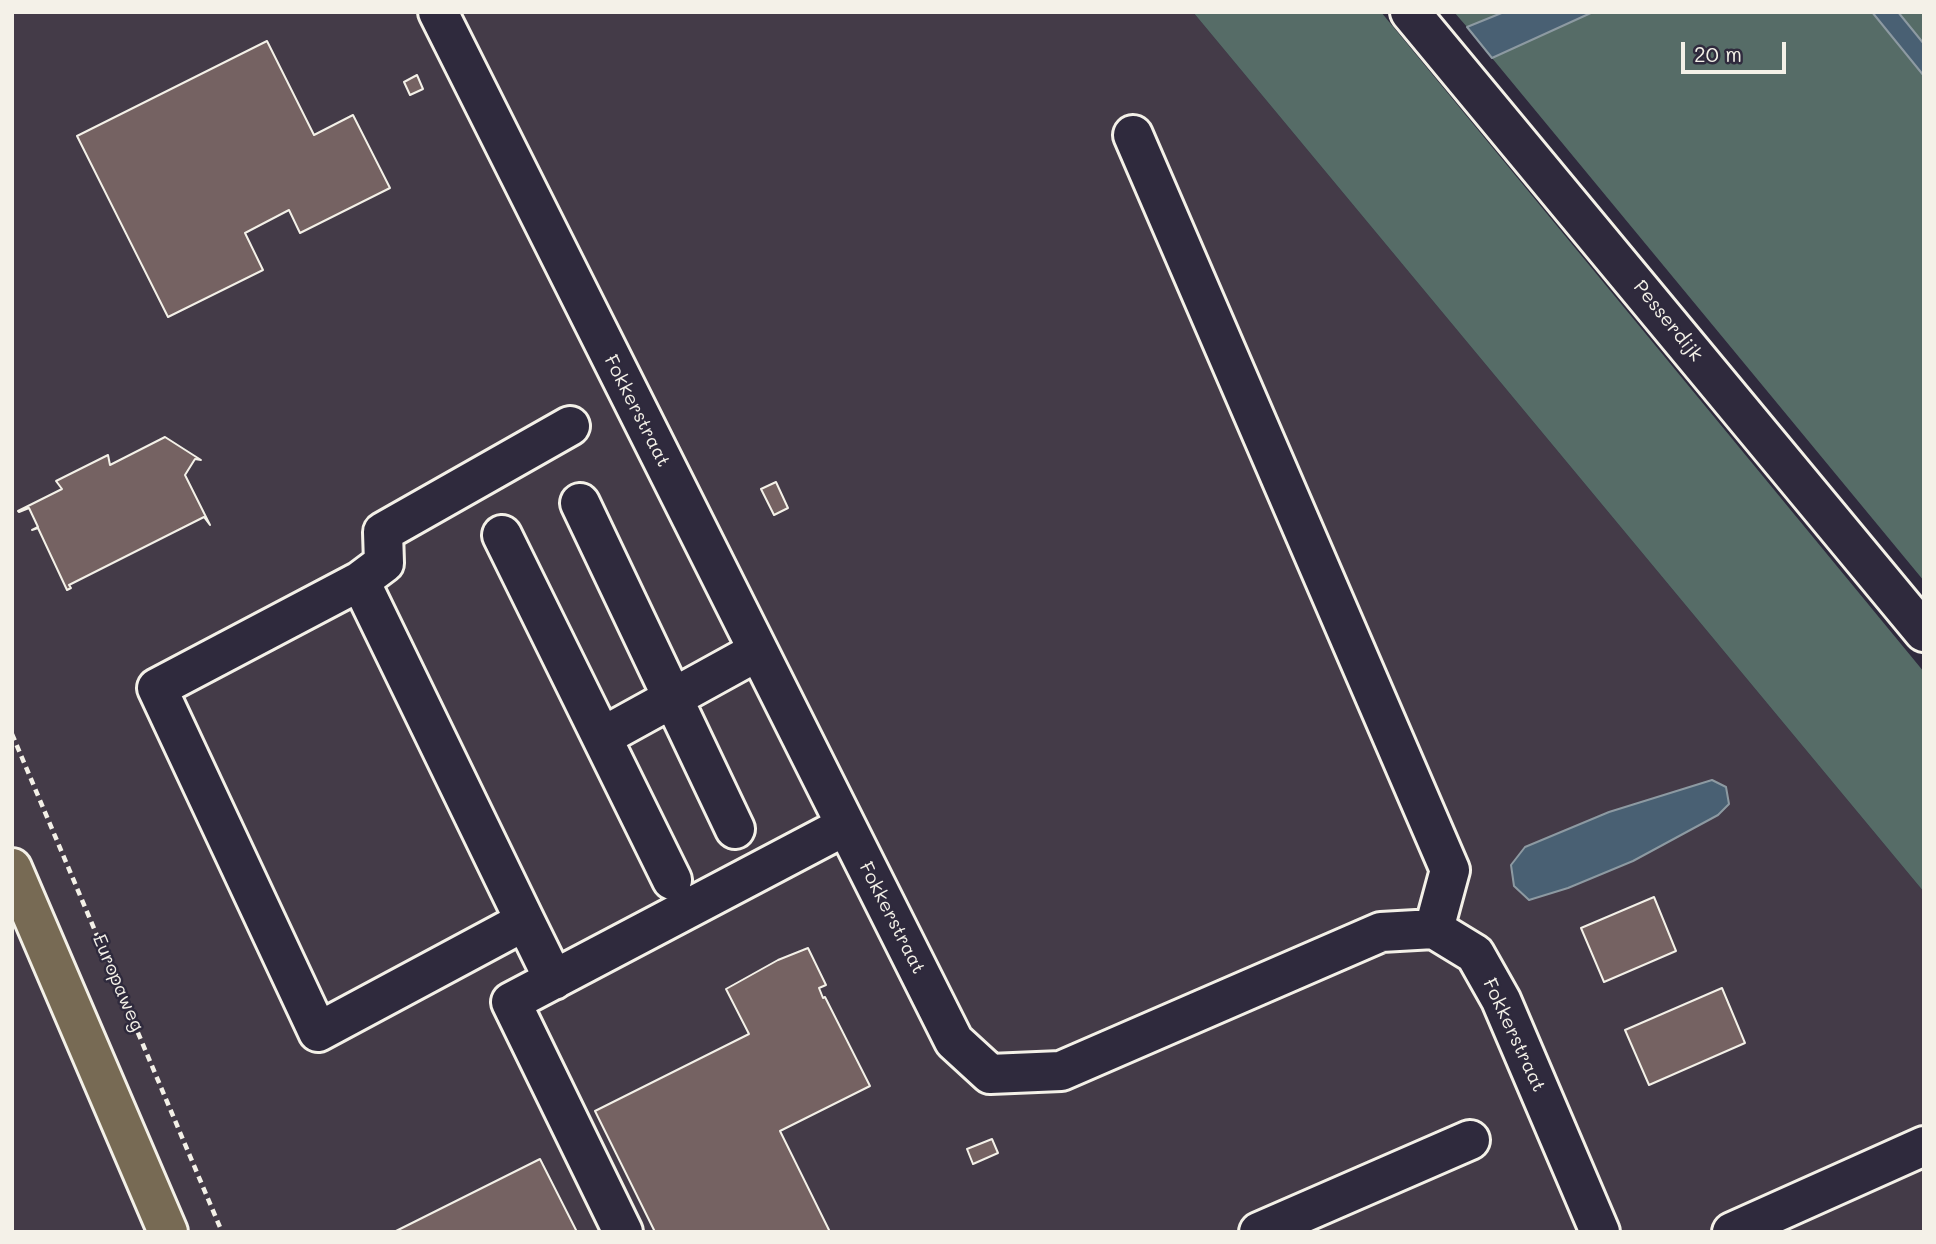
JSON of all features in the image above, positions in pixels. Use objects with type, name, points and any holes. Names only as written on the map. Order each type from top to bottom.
[{"type":"main road","points":[[12,868],[168,1232]]},
{"type":"street","name":"Fokkerstraat","points":[[438,12],[954,1041],[990,1074],[1061,1071],[1381,932],[1434,929],[1475,954],[1502,1000],[1600,1232]]},
{"type":"street","name":"Pesserdijk","points":[[1410,12],[1924,632]]},
{"type":"street","points":[[1133,135],[1450,870],[1434,929]]},
{"type":"street","points":[[526,921],[317,1032],[157,688],[360,581],[384,562],[383,531],[570,426]]},
{"type":"street","points":[[580,503],[735,829]]},
{"type":"street","points":[[502,535],[672,880]]},
{"type":"street","points":[[360,581],[554,980]]},
{"type":"street","points":[[602,737],[758,651]]},
{"type":"street","points":[[623,1232],[511,1002],[845,826]]},
{"type":"street","points":[[1259,1232],[1469,1140]]},
{"type":"street","points":[[1732,1232],[1924,1146]]},
{"type":"path","name":"Europaweg","points":[[12,734],[222,1232]]},
{"type":"shaded area","points":[[12,12],[1193,12],[1924,892],[1924,1232],[12,1232]]},
{"type":"green space","points":[[1193,12],[1381,12],[1924,672],[1924,892]]},
{"type":"green space","points":[[1454,12],[1504,12],[1467,27]]},
{"type":"green space","points":[[1593,12],[1872,12],[1924,76],[1924,581],[1492,58]]},
{"type":"green space","points":[[1898,12],[1924,12],[1924,44]]},
{"type":"water","points":[[1504,12],[1593,12],[1492,58],[1467,27]]},
{"type":"water","points":[[1872,12],[1898,12],[1924,44],[1924,76]]},
{"type":"water","points":[[1712,780],[1726,787],[1729,804],[1718,815],[1633,861],[1568,888],[1529,900],[1514,886],[1511,865],[1525,847],[1609,812]]},
{"type":"building","points":[[267,41],[314,135],[353,115],[390,188],[300,233],[289,210],[245,233],[263,270],[168,317],[77,136]]},
{"type":"building","points":[[417,75],[423,89],[410,95],[404,82]]},
{"type":"building","points":[[165,437],[201,460],[195,459],[185,475],[210,525],[204,517],[69,585],[71,588],[67,590],[38,528],[32,530],[38,527],[29,508],[18,511],[62,489],[56,481],[108,455],[110,465]]},
{"type":"building","points":[[776,482],[788,508],[774,515],[761,489]]},
{"type":"building","points":[[1654,897],[1676,951],[1604,982],[1581,928]]},
{"type":"building","points":[[808,948],[826,985],[819,988],[823,998],[825,997],[870,1086],[780,1131],[830,1232],[655,1232],[595,1111],[749,1034],[726,989],[778,960]]},
{"type":"building","points":[[1722,988],[1745,1043],[1649,1085],[1625,1030]]},
{"type":"building","points":[[992,1139],[998,1153],[973,1164],[967,1149]]},
{"type":"building","points":[[540,1159],[577,1232],[394,1232]]}]
